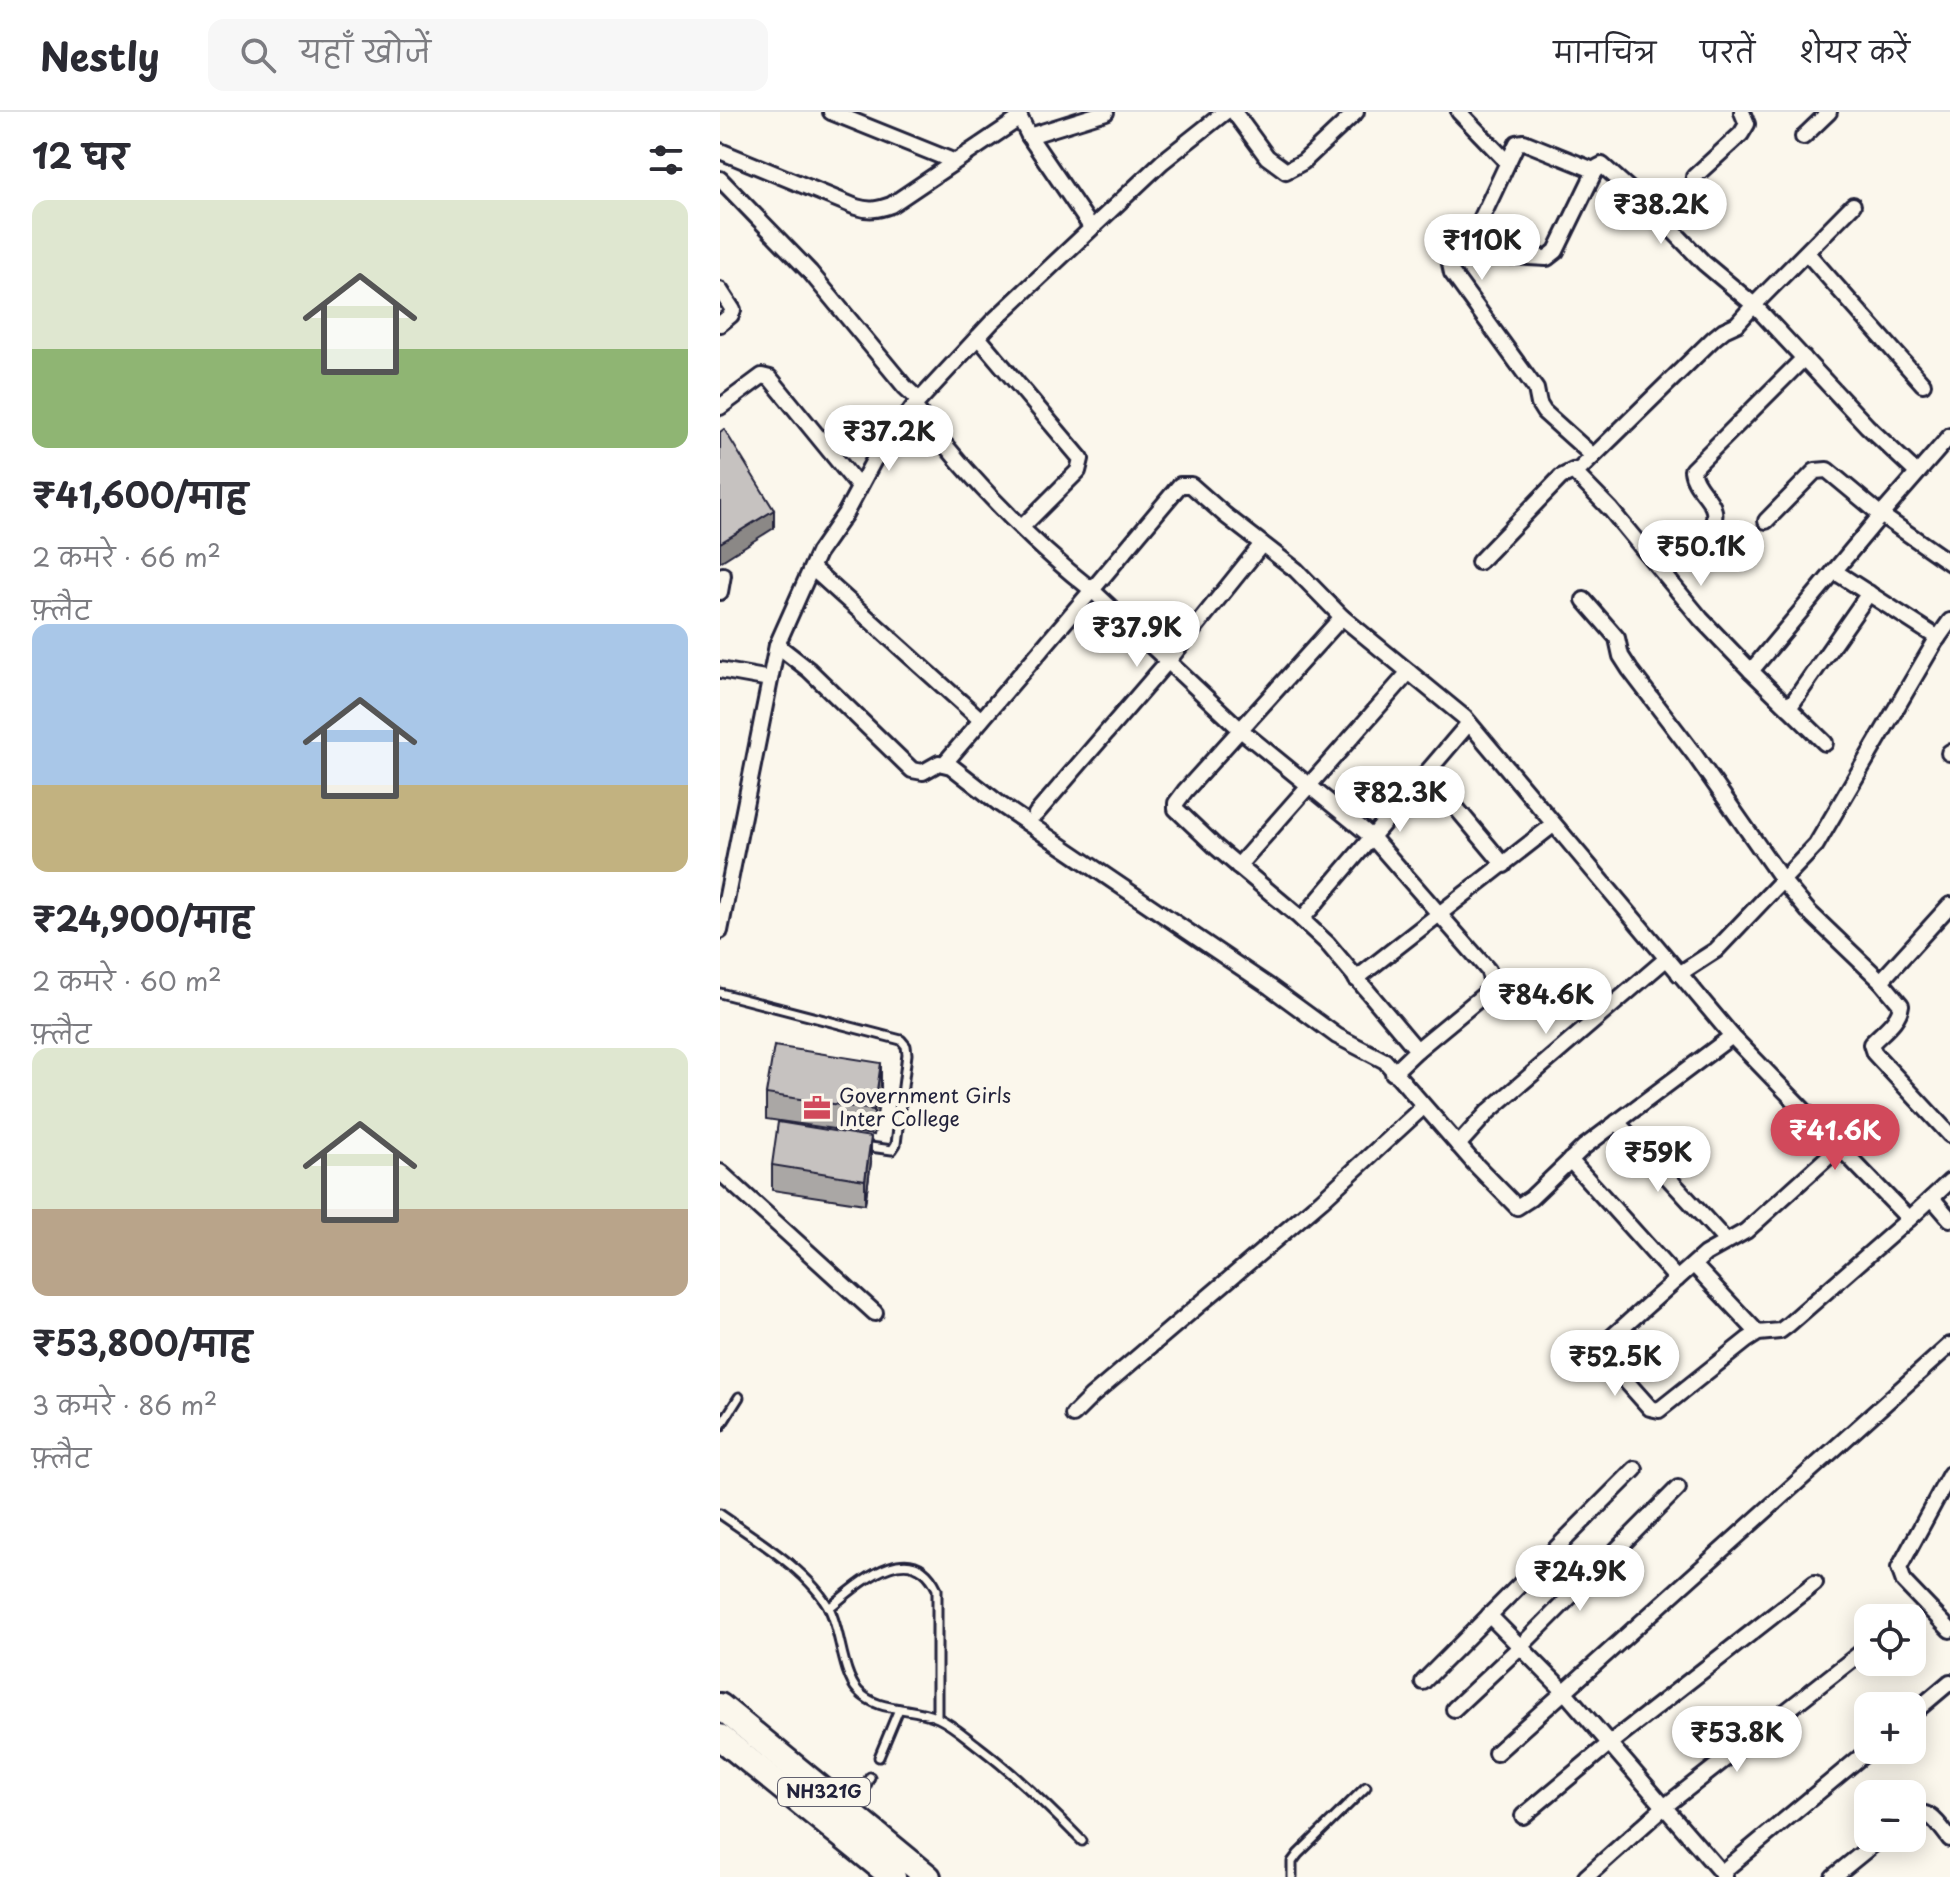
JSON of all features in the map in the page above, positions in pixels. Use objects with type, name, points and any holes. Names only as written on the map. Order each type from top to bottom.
[{"type":"highway","name":"NH321G","points":[[720,1706],[928,1877]]},
{"type":"highway","points":[[720,1737],[893,1877]]},
{"type":"street","points":[[831,112],[953,161]]},
{"type":"street","points":[[1029,136],[1106,112]]},
{"type":"street","points":[[720,931],[727,854],[777,645],[812,568],[874,460],[916,403],[978,337],[1162,162],[1225,112]]},
{"type":"street","points":[[1234,112],[1267,157],[1286,171],[1303,162],[1356,112]]},
{"type":"street","points":[[1459,112],[1507,162]]},
{"type":"street","points":[[1694,177],[1741,134],[1747,124],[1742,112]]},
{"type":"street","points":[[1803,137],[1829,112]]},
{"type":"street","points":[[720,151],[868,211],[891,205],[1018,115],[1091,227]]},
{"type":"street","points":[[1449,259],[1476,230],[1517,143],[1524,142],[1596,171]]},
{"type":"street","points":[[1449,259],[1547,258],[1556,251],[1596,171],[1602,165],[1704,263],[1754,305],[1867,426],[1917,473]]},
{"type":"street","points":[[720,179],[810,272],[905,387],[941,442],[1052,558],[1092,590],[1242,731],[1372,837],[1488,970],[1491,989],[1393,1073]]},
{"type":"street","points":[[1576,473],[1713,339],[1737,324],[1853,205]]},
{"type":"street","points":[[1807,253],[1923,384]]},
{"type":"street","points":[[1449,259],[1452,273],[1536,389],[1540,407],[1593,456]]},
{"type":"street","points":[[720,290],[733,310],[720,324]]},
{"type":"street","points":[[978,337],[1081,459],[1078,471],[1022,527]]},
{"type":"street","points":[[1665,574],[1713,523],[1716,515],[1715,508],[1693,477],[1692,470],[1804,358]]},
{"type":"street","points":[[720,407],[762,376],[770,378],[859,487]]},
{"type":"street","points":[[1751,671],[1950,436]]},
{"type":"street","points":[[1766,521],[1815,471],[1827,470],[1881,515],[1950,563]]},
{"type":"street","points":[[1479,562],[1561,477],[1569,471],[1576,473],[1701,619],[1825,743]]},
{"type":"street","points":[[777,645],[809,670],[912,770],[923,772],[932,766],[944,764],[1180,485],[1191,485],[1296,570],[1342,617],[1469,723],[1732,1036],[1909,1219]]},
{"type":"street","points":[[1036,814],[1168,661],[1262,544]]},
{"type":"street","points":[[812,568],[981,720]]},
{"type":"street","points":[[1834,571],[1938,638]]},
{"type":"street","points":[[720,592],[723,575]]},
{"type":"street","points":[[1789,708],[1869,593]]},
{"type":"street","points":[[1584,600],[1617,638],[1621,656],[1630,670],[1694,754],[1783,881],[1808,911],[1881,981],[1901,1005],[1898,1017],[1871,1044],[1874,1053],[1950,1135]]},
{"type":"street","points":[[1342,617],[1176,803],[1180,814],[1327,943],[1417,1050]]},
{"type":"street","points":[[1679,974],[1716,950],[1816,845],[1950,621]]},
{"type":"street","points":[[720,670],[770,679]]},
{"type":"street","points":[[1238,866],[1409,672]]},
{"type":"street","points":[[1302,919],[1469,723]]},
{"type":"street","points":[[944,764],[1337,1036],[1385,1061],[1423,1107],[1517,1207],[1523,1206],[1570,1160],[1617,1122],[1732,1036]]},
{"type":"street","points":[[1427,773],[1504,865]]},
{"type":"street","points":[[1356,979],[1553,825]]},
{"type":"street","points":[[1881,981],[1950,905]]},
{"type":"street","points":[[1458,1145],[1488,1112],[1666,959]]},
{"type":"street","points":[[1073,1415],[1322,1200],[1423,1107]]},
{"type":"street","points":[[1617,1122],[1726,1241]]},
{"type":"street","points":[[1838,1148],[1746,1231],[1736,1239],[1726,1241],[1694,1265],[1600,1349],[1650,1408],[1659,1410],[1758,1333],[1780,1331],[1788,1325],[1950,1181]]},
{"type":"street","points":[[1570,1160],[1677,1279]]},
{"type":"street","points":[[720,1172],[875,1313]]},
{"type":"street","points":[[1932,1198],[1950,1219]]},
{"type":"street","points":[[1694,1265],[1758,1333]]},
{"type":"street","points":[[1496,1753],[1950,1345]]},
{"type":"street","points":[[1423,1682],[1635,1469]]},
{"type":"street","points":[[1950,1474],[1899,1568],[1904,1582],[1950,1630]]},
{"type":"street","points":[[1454,1709],[1678,1488]]},
{"type":"street","points":[[1523,1816],[1610,1743],[1815,1583]]},
{"type":"street","points":[[1489,1615],[1564,1691],[1723,1875],[1854,1763]]},
{"type":"street","points":[[1586,1877],[1664,1807],[1854,1658]]},
{"type":"street","points":[[1926,1702],[1950,1682]]},
{"type":"street","points":[[1926,1813],[1950,1839]]},
{"type":"street","points":[[1833,1877],[1864,1852]]},
{"type":"lane","points":[[720,993],[901,1040],[907,1054],[896,1144],[892,1150],[849,1144]]},
{"type":"lane","points":[[720,1427],[739,1397]]},
{"type":"lane","points":[[720,1514],[797,1572],[829,1608],[858,1690],[872,1701],[937,1717],[1010,1771],[1082,1841]]},
{"type":"lane","points":[[829,1608],[874,1572],[896,1564],[915,1566],[931,1575],[937,1589],[937,1717]]},
{"type":"lane","points":[[879,1757],[899,1709]]},
{"type":"lane","points":[[852,1815],[870,1777]]},
{"type":"lane","points":[[1292,1877],[1292,1862],[1298,1854],[1366,1787]]},
{"type":"building","points":[[724,429],[774,510],[720,543],[720,432]]},
{"type":"building","points":[[774,1046],[881,1063],[874,1110],[766,1094]]},
{"type":"building","points":[[778,1122],[871,1137],[865,1180],[772,1165]]},
{"type":"place","name":"Government Girls Inter College","points":[[817,1108]]}]
